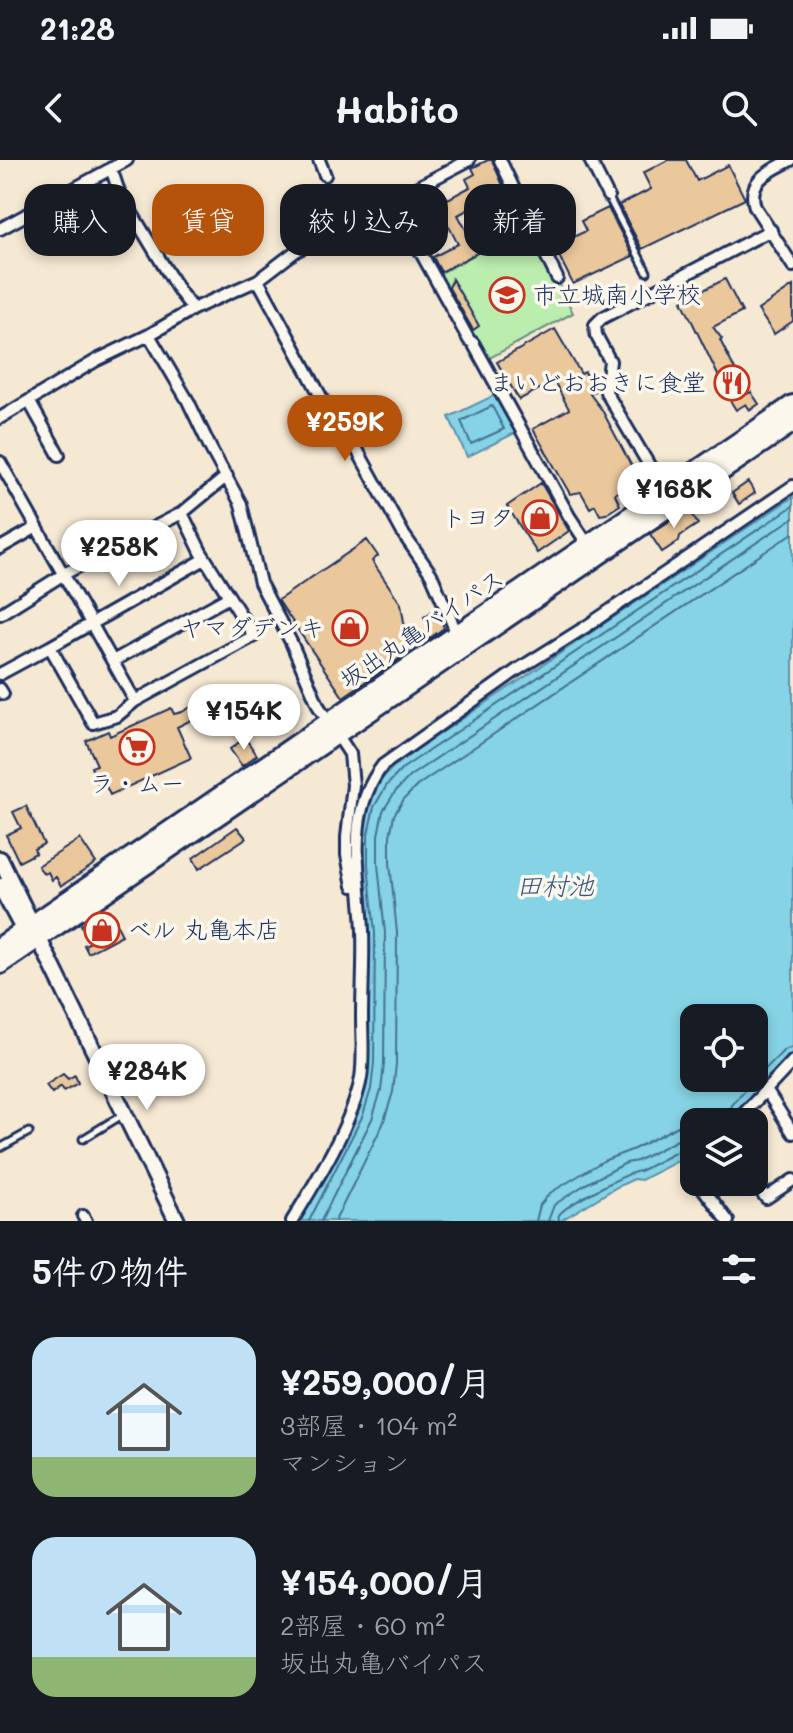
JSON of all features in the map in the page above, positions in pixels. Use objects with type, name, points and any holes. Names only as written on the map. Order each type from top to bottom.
[{"type":"highway","name":"坂出丸亀バイパス","points":[[0,947],[32,931],[333,728],[668,498],[793,405]]},
{"type":"highway","name":"坂出丸亀バイパス","points":[[333,728],[457,634],[588,545],[793,422]]},
{"type":"highway","name":"坂出丸亀バイパス","points":[[0,964],[32,931]]},
{"type":"main road","points":[[0,859],[32,931],[126,1112],[177,1221]]},
{"type":"main road","points":[[0,886],[32,931]]},
{"type":"street","points":[[0,229],[127,160]]},
{"type":"street","points":[[319,160],[325,175]]},
{"type":"street","points":[[423,184],[469,160]]},
{"type":"street","points":[[500,160],[557,278]]},
{"type":"street","points":[[590,160],[608,196]]},
{"type":"street","points":[[791,160],[762,176],[751,197],[793,266]]},
{"type":"street","points":[[111,168],[119,192],[193,309]]},
{"type":"street","points":[[668,498],[606,392],[610,361],[596,335],[595,325],[602,318],[771,230]]},
{"type":"street","points":[[0,418],[97,360],[193,309],[258,280],[289,256]]},
{"type":"street","points":[[423,256],[588,545]]},
{"type":"street","points":[[258,280],[326,406],[349,435],[404,535],[431,574],[457,634]]},
{"type":"street","points":[[149,335],[188,401],[241,504],[260,583],[291,642],[309,686],[347,747],[353,765],[347,855],[360,900]]},
{"type":"street","points":[[29,401],[59,455]]},
{"type":"street","points":[[0,462],[5,483],[37,527],[135,701]]},
{"type":"street","points":[[0,614],[64,574],[182,513],[227,476]]},
{"type":"street","points":[[292,1221],[314,1186],[348,1116],[362,1075],[363,931],[355,850],[359,825],[374,777],[383,765],[517,670],[793,486]]},
{"type":"street","points":[[50,647],[93,723],[117,716],[135,701],[254,636],[205,559],[182,513]]},
{"type":"street","points":[[0,548],[37,527]]},
{"type":"street","points":[[0,674],[205,559]]},
{"type":"street","points":[[113,661],[229,597]]},
{"type":"street","points":[[768,1088],[793,1061]]},
{"type":"street","points":[[749,1108],[764,1092]]},
{"type":"street","points":[[767,1092],[793,1133]]},
{"type":"street","points":[[764,1196],[766,1198],[793,1180]]},
{"type":"street","points":[[708,1196],[728,1221]]},
{"type":"lane","points":[[608,196],[647,272]]},
{"type":"lane","points":[[83,1139],[126,1112]]},
{"type":"lane","points":[[0,1148],[29,1132]]},
{"type":"green space","points":[[472,256],[546,256],[573,313],[486,360],[437,275]]},
{"type":"water","points":[[497,394],[517,432],[467,457],[449,417]]},
{"type":"water","name":"田村池","points":[[793,497],[793,1052],[768,1079],[768,1004],[680,1004],[680,1092],[756,1092],[742,1108],[680,1108],[680,1160],[641,1180],[634,1179],[617,1187],[560,1221],[300,1221],[316,1194],[363,1088],[360,865],[366,804],[380,781],[398,762]]},
{"type":"building","points":[[492,160],[502,184],[468,184],[466,179],[475,174],[472,168]]},
{"type":"building","points":[[668,160],[686,160],[697,181],[728,165],[745,199],[642,249],[619,205],[651,189],[643,173]]},
{"type":"building","points":[[464,190],[464,212],[458,215],[464,226],[464,256],[471,256],[441,272],[433,257],[448,256],[448,249],[458,244],[448,225],[448,199]]},
{"type":"building","points":[[608,208],[633,256],[573,284],[559,256],[576,256],[576,236],[586,231],[581,221]]},
{"type":"building","points":[[452,279],[479,326],[473,330],[449,288]]},
{"type":"building","points":[[725,279],[742,312],[713,327],[722,339],[747,394],[751,392],[759,404],[750,410],[746,404],[736,410],[731,402],[682,301]]},
{"type":"building","points":[[793,286],[793,321],[774,334],[758,310]]},
{"type":"building","points":[[555,329],[581,374],[585,372],[595,391],[590,394],[602,410],[639,480],[615,494],[620,505],[606,514],[600,515],[595,505],[590,508],[581,492],[570,494],[533,429],[569,409],[554,381],[519,400],[497,362]]},
{"type":"building","points":[[748,482],[755,493],[739,504],[732,493]]},
{"type":"building","name":"トヨタ","points":[[541,483],[569,531],[537,553],[507,506]]},
{"type":"building","points":[[688,509],[698,524],[662,552],[650,534]]},
{"type":"building","name":"ヤマダデンキ","points":[[367,540],[378,556],[372,561],[401,604],[409,652],[343,697],[278,600]]},
{"type":"building","points":[[437,608],[444,628],[423,643],[419,636],[431,628],[424,617]]},
{"type":"building","points":[[219,691],[226,703],[177,727],[191,758],[110,795],[105,784],[99,786],[91,767],[97,765],[86,741],[108,731],[110,736],[171,708],[174,714],[182,712]]},
{"type":"building","points":[[245,738],[257,755],[242,766],[230,749]]},
{"type":"building","points":[[26,806],[44,844],[34,849],[36,853],[19,862],[6,835],[21,828],[13,812]]},
{"type":"building","points":[[237,827],[246,838],[199,869],[193,858]]},
{"type":"building","points":[[80,839],[96,863],[61,886],[56,877],[52,880],[48,872],[44,874],[38,866]]},
{"type":"building","name":"ベル 丸亀本店","points":[[109,910],[122,935],[88,953],[84,945],[91,942],[81,925]]},
{"type":"building","points":[[63,1074],[68,1079],[75,1075],[78,1083],[64,1091],[61,1086],[52,1093],[46,1085]]},
{"type":"place","name":"市立城南小学校","points":[[507,295]]},
{"type":"place","name":"まいどおおきに食堂","points":[[732,383]]},
{"type":"place","name":"トヨタ","points":[[540,518]]},
{"type":"place","name":"ヤマダデンキ","points":[[350,628]]},
{"type":"place","name":"ラ・ムー","points":[[137,747]]},
{"type":"place","name":"ベル 丸亀本店","points":[[102,930]]}]
